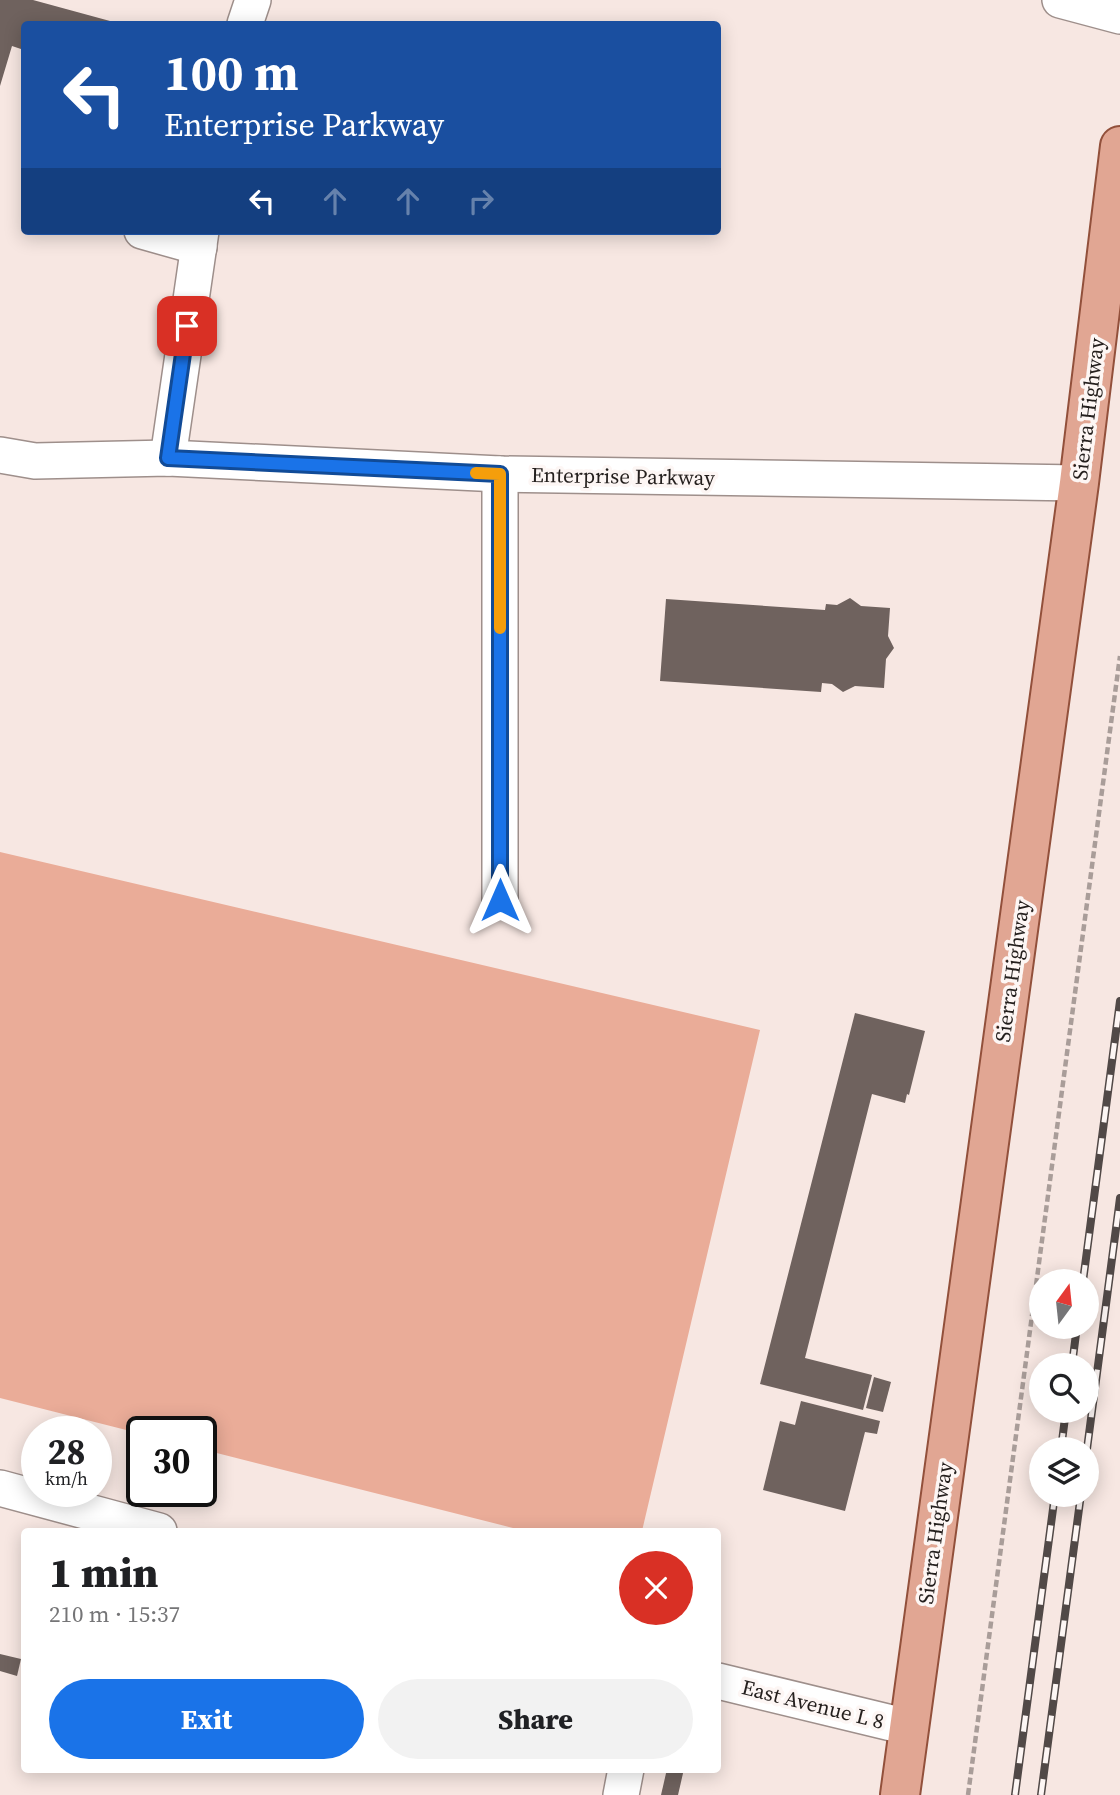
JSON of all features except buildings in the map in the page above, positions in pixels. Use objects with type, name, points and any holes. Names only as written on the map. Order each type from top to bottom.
[{"type":"main road","name":"Sierra Highway","points":[[900,1795],[1079,483],[1120,146]]},
{"type":"street","points":[[246,21],[253,0]]},
{"type":"street","points":[[1060,0],[1120,16]]},
{"type":"street","points":[[168,458],[200,239],[171,235]]},
{"type":"street","name":"Enterprise Parkway","points":[[0,456],[35,460],[168,458],[500,474],[1079,483]]},
{"type":"street","points":[[500,474],[500,900]]},
{"type":"street","points":[[0,1488],[148,1528]]},
{"type":"street","name":"East Avenue L 8","points":[[721,1682],[908,1727]]},
{"type":"street","points":[[621,1795],[625,1773]]},
{"type":"path","points":[[968,1795],[1120,656]]},
{"type":"shaded area","points":[[0,852],[760,1030],[643,1528],[513,1528],[217,1453],[217,1416],[126,1416],[126,1430],[112,1426],[112,1416],[71,1416],[0,1398]]},
{"type":"railway","points":[[1085,1269],[1120,1001]]},
{"type":"railway","points":[[1089,1437],[1120,1198]]},
{"type":"railway","points":[[1074,1353],[1075,1339]]},
{"type":"railway","points":[[1063,1437],[1064,1423]]},
{"type":"railway","points":[[1015,1795],[1053,1507]]},
{"type":"railway","points":[[1041,1795],[1079,1507]]},
{"type":"slow traffic","points":[[476,473],[500,474],[500,628]]},
{"type":"route","points":[[187,326],[168,458],[500,474],[500,900]]}]
